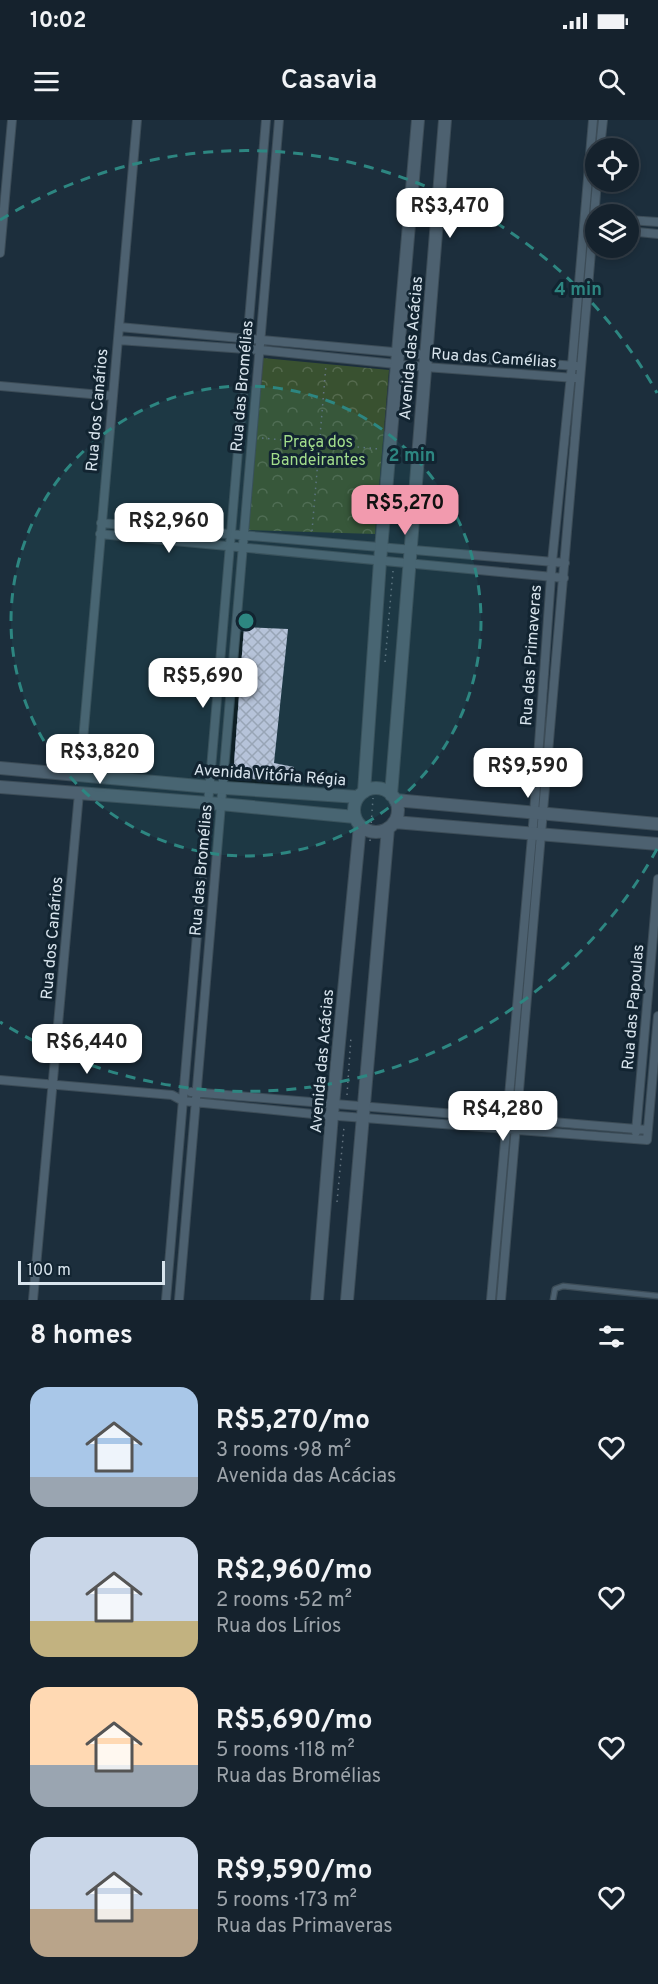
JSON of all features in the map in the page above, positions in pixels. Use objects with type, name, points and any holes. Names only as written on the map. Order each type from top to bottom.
[{"type":"street","points":[[0,253],[12,120]]},
{"type":"street","name":"Rua dos Canários","points":[[33,1300],[79,793],[87,786],[85,778],[80,775],[137,120]]},
{"type":"street","name":"Rua das Bromélias","points":[[179,1300],[196,1092],[215,804],[210,787],[266,120]]},
{"type":"street","name":"Rua das Bromélias","points":[[166,1300],[183,1091],[215,804],[223,788],[242,535],[279,120]]},
{"type":"street","name":"Avenida das Acácias","points":[[361,794],[418,120]]},
{"type":"street","name":"Avenida das Acácias","points":[[393,797],[409,549],[445,120]]},
{"type":"street","name":"Rua das Primaveras","points":[[586,204],[593,120]]},
{"type":"street","points":[[601,138],[603,120]]},
{"type":"street","name":"Rua das Primaveras","points":[[539,815],[552,562],[585,216]]},
{"type":"street","points":[[639,221],[658,222]]},
{"type":"street","points":[[639,232],[658,234]]},
{"type":"street","name":"Rua das Primaveras","points":[[491,1300],[506,1117],[564,578],[592,258]]},
{"type":"street","name":"Rua das Camélias","points":[[119,327],[261,339],[398,358],[581,378]]},
{"type":"street","name":"Rua das Camélias","points":[[118,340],[326,357],[398,358]]},
{"type":"street","name":"Rua das Camélias","points":[[425,361],[582,366]]},
{"type":"street","points":[[0,386],[113,396]]},
{"type":"street","points":[[101,523],[565,563]]},
{"type":"street","points":[[100,534],[564,578]]},
{"type":"street","name":"Avenida Vitória Régia","points":[[0,768],[223,788],[361,794]]},
{"type":"street","name":"Avenida Vitória Régia","points":[[0,787],[215,804],[358,821]]},
{"type":"street","points":[[658,824],[539,815],[393,797],[379,788],[361,794],[354,810],[358,821],[377,832],[391,825],[658,843]]},
{"type":"street","points":[[347,1300],[391,825],[397,807],[393,797]]},
{"type":"street","name":"Avenida das Acácias","points":[[317,1300],[358,821]]},
{"type":"street","name":"Rua das Primaveras","points":[[501,1300],[537,834]]},
{"type":"street","name":"Rua das Papoulas","points":[[658,879],[635,1139],[647,1140],[658,1016]]},
{"type":"street","points":[[0,1080],[172,1095],[183,1101],[195,1102],[506,1117],[648,1130]]},
{"type":"street","points":[[172,1095],[183,1091],[196,1092],[333,1109]]},
{"type":"street","points":[[363,1111],[506,1129],[635,1139]]},
{"type":"lane","points":[[552,1300],[555,1289],[564,1286],[658,1296]]},
{"type":"path","points":[[312,541],[326,357]]},
{"type":"path","points":[[252,437],[390,450]]},
{"type":"green space","name":"Praça dos Bandeirantes","points":[[263,358],[389,370],[375,534],[247,530]]},
{"type":"building","points":[[244,627],[288,629],[274,763],[294,767],[294,781],[233,778]]}]
